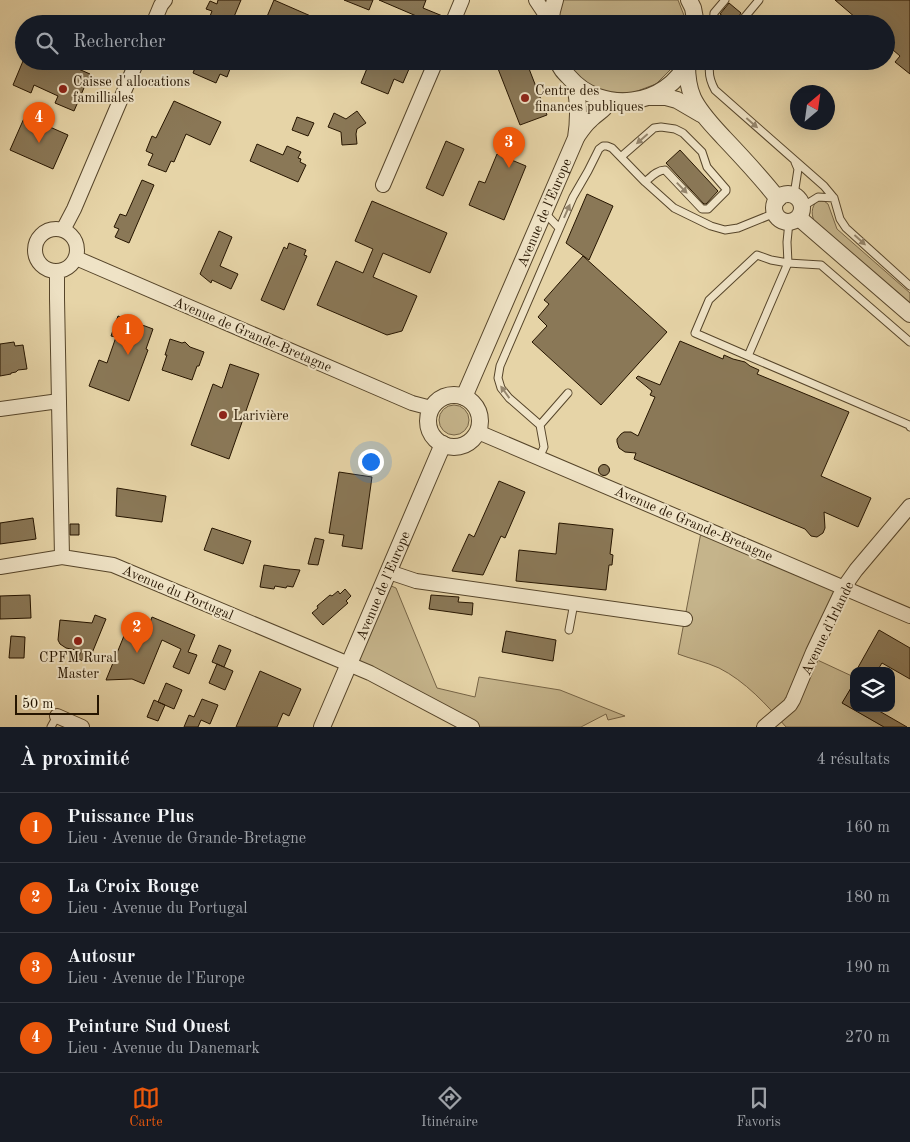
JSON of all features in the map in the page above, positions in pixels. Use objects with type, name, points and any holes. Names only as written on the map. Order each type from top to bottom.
[{"type":"street","points":[[158,15],[165,0]]},
{"type":"street","points":[[456,15],[462,0]]},
{"type":"street","points":[[536,0],[545,15]]},
{"type":"street","points":[[551,15],[555,0]]},
{"type":"street","points":[[63,230],[74,209],[133,70]]},
{"type":"street","points":[[383,185],[432,70]]},
{"type":"street","points":[[563,70],[585,92],[608,101],[622,102],[650,97],[665,89],[678,78],[683,70]]},
{"type":"street","points":[[688,70],[690,92],[705,117],[789,209],[910,314]]},
{"type":"street","name":"Avenue de l'Europe","points":[[575,84],[579,110],[576,138]]},
{"type":"street","points":[[650,97],[666,97],[678,100],[705,117]]},
{"type":"street","name":"Avenue de l'Europe","points":[[464,397],[576,138],[584,126],[606,107],[608,101]]},
{"type":"street","points":[[56,229],[63,230],[73,237],[76,242],[76,258],[69,268],[51,271],[45,268],[36,257],[36,244],[44,233],[56,229]]},
{"type":"street","name":"Avenue de Grande-Bretagne","points":[[76,258],[412,402],[431,408]]},
{"type":"street","points":[[58,271],[62,557]]},
{"type":"street","points":[[449,395],[464,397],[471,401],[480,415],[478,432],[467,443],[459,446],[443,444],[436,440],[428,425],[428,416],[431,408],[436,402],[449,395]]},
{"type":"street","points":[[0,409],[59,401]]},
{"type":"street","name":"Avenue de Grande-Bretagne","points":[[478,432],[542,453],[910,616]]},
{"type":"street","name":"Avenue de l'Europe","points":[[322,727],[443,444]]},
{"type":"street","name":"Avenue d'Irlande","points":[[764,727],[790,705],[793,700],[813,652],[844,587],[910,506]]},
{"type":"street","name":"Avenue du Portugal","points":[[0,567],[62,557],[112,564],[349,663]]},
{"type":"street","points":[[389,572],[416,580],[685,619]]},
{"type":"street","points":[[349,663],[472,727]]},
{"type":"street","points":[[54,722],[82,727]]},
{"type":"lane","points":[[714,15],[725,0]]},
{"type":"lane","points":[[746,15],[759,0]]},
{"type":"lane","points":[[708,70],[711,82],[716,90],[824,186],[834,198],[840,219],[846,228],[910,286]]},
{"type":"lane","points":[[622,156],[654,128],[675,129],[683,133],[702,152],[707,167],[726,191],[708,209],[702,209],[665,170],[654,174],[645,182]]},
{"type":"lane","points":[[542,453],[540,425],[500,388],[498,378],[500,366],[573,196],[599,149],[603,146],[612,148],[674,208],[711,226],[726,230],[738,228],[818,197],[834,198]]},
{"type":"lane","points":[[748,356],[788,263],[789,209],[798,169],[794,160]]},
{"type":"lane","points":[[544,212],[559,228]]},
{"type":"lane","points":[[910,342],[820,265],[788,263],[757,255],[709,300],[694,333],[910,427]]},
{"type":"lane","points":[[540,425],[568,393]]},
{"type":"lane","points":[[569,630],[574,603]]},
{"type":"shaded area","points":[[563,0],[678,0],[684,15],[557,15]]},
{"type":"shaded area","points":[[573,70],[670,70],[656,84],[632,93],[606,92],[583,82]]},
{"type":"shaded area","points":[[817,201],[824,201],[828,204],[837,229],[910,293],[910,305],[815,223],[812,211]]},
{"type":"shaded area","points":[[454,405],[465,409],[469,420],[465,431],[454,435],[443,431],[439,420],[443,409]]},
{"type":"shaded area","points":[[702,527],[844,587],[811,657],[850,675],[850,690],[843,703],[850,707],[850,712],[858,712],[884,727],[786,727],[755,694],[729,673],[678,654]]},
{"type":"shaded area","points":[[384,583],[396,588],[437,688],[475,697],[479,677],[560,690],[625,716],[608,720],[606,714],[581,727],[472,727],[349,663]]},
{"type":"building","points":[[218,0],[241,0],[235,15],[210,15],[212,11],[206,9],[210,1],[217,4]]},
{"type":"building","points":[[274,0],[308,15],[268,15]]},
{"type":"building","points":[[344,0],[373,0],[369,10]]},
{"type":"building","points":[[379,0],[426,0],[423,8],[440,15],[414,15]]},
{"type":"building","points":[[835,0],[910,0],[910,74],[895,62],[900,56],[895,52],[895,15],[852,15]]},
{"type":"building","points":[[729,3],[741,13],[740,15],[720,14]]},
{"type":"building","name":"Caisse d'allocations familliales","points":[[19,70],[81,70],[90,74],[74,111],[55,103],[58,96],[34,85],[31,93],[13,85]]},
{"type":"building","points":[[194,70],[230,70],[227,77],[220,74],[216,83],[193,73]]},
{"type":"building","points":[[366,70],[409,70],[403,83],[394,79],[388,94],[361,83]]},
{"type":"building","name":"Centre des finances publiques","points":[[499,70],[530,70],[547,115],[520,125]]},
{"type":"building","points":[[174,101],[221,122],[210,145],[186,134],[174,162],[171,161],[166,172],[148,165],[153,154],[146,151],[152,136],[156,138]]},
{"type":"building","points":[[357,111],[366,123],[357,129],[357,144],[342,145],[341,132],[328,127],[334,113],[346,119]]},
{"type":"building","points":[[25,116],[68,135],[53,169],[10,150]]},
{"type":"building","points":[[297,117],[314,123],[308,136],[292,130]]},
{"type":"building","points":[[446,141],[464,149],[443,196],[426,188]]},
{"type":"building","points":[[257,144],[283,155],[287,146],[301,152],[298,158],[301,159],[300,162],[306,165],[298,182],[250,161]]},
{"type":"building","points":[[680,150],[718,191],[706,204],[666,163]]},
{"type":"building","points":[[497,154],[526,166],[504,220],[469,205],[479,181],[485,183]]},
{"type":"building","points":[[142,180],[154,185],[129,243],[115,237],[119,229],[114,227],[120,214],[126,216]]},
{"type":"building","points":[[587,194],[613,206],[589,260],[566,243]]},
{"type":"building","points":[[372,201],[447,233],[430,273],[383,253],[373,277],[417,296],[402,331],[387,335],[317,305],[336,261],[363,273],[373,249],[355,241]]},
{"type":"building","points":[[219,231],[232,237],[220,266],[238,274],[231,289],[212,280],[211,283],[200,274]]},
{"type":"building","points":[[289,243],[306,250],[304,255],[307,256],[284,310],[261,300],[284,247],[287,249]]},
{"type":"building","points":[[583,256],[667,332],[601,405],[532,342],[547,326],[538,317],[549,304],[544,300]]},
{"type":"building","points":[[118,316],[153,329],[146,349],[148,350],[129,401],[89,386],[99,360],[107,363],[116,337],[111,336]]},
{"type":"building","points":[[170,339],[182,343],[185,342],[190,347],[204,352],[192,380],[162,370]]},
{"type":"building","points":[[680,341],[723,359],[724,355],[745,362],[759,370],[757,374],[849,412],[821,476],[871,498],[858,527],[824,512],[825,528],[823,533],[817,537],[811,536],[805,529],[634,459],[636,453],[625,452],[619,448],[617,439],[624,432],[631,432],[638,436],[655,397],[650,395],[652,391],[636,378],[638,376],[660,385]]},
{"type":"building","points":[[14,342],[15,346],[23,345],[27,369],[0,376],[0,344]]},
{"type":"building","name":"Larivière","points":[[230,364],[259,374],[229,459],[191,445],[213,384],[222,388]]},
{"type":"building","points":[[602,465],[606,465],[609,470],[608,474],[602,475],[599,472],[599,468]]},
{"type":"building","points":[[339,472],[372,477],[362,549],[342,546],[344,535],[329,533]]},
{"type":"building","points":[[499,481],[525,492],[505,538],[501,536],[483,575],[452,571],[469,534],[474,537]]},
{"type":"building","points":[[117,488],[166,496],[162,522],[116,516]]},
{"type":"building","points":[[33,518],[36,539],[0,544],[0,523]]},
{"type":"building","points":[[559,523],[613,529],[610,554],[613,555],[612,565],[609,565],[606,590],[516,581],[519,550],[556,554]]},
{"type":"building","points":[[70,524],[79,524],[79,535],[70,535]]},
{"type":"building","points":[[212,528],[251,541],[243,564],[204,550]]},
{"type":"building","points":[[315,538],[324,540],[318,565],[308,564]]},
{"type":"building","points":[[264,565],[300,570],[293,587],[275,586],[274,589],[260,587]]},
{"type":"building","points":[[345,589],[351,596],[346,601],[348,603],[323,625],[312,613],[330,595],[332,596],[338,591],[340,594]]},
{"type":"building","points":[[30,595],[31,618],[0,619],[0,596]]},
{"type":"building","points":[[431,595],[459,597],[458,602],[473,603],[472,615],[429,609]]},
{"type":"building","name":"CPFM Rural Master","points":[[95,615],[106,619],[88,663],[78,659],[81,651],[66,648],[60,644],[58,640],[60,620],[92,623]]},
{"type":"building","points":[[152,617],[195,635],[188,652],[197,655],[189,674],[173,667],[181,649],[162,640],[144,684],[132,679],[106,680],[128,626],[146,633]]},
{"type":"building","points":[[879,630],[910,648],[910,679],[895,670],[895,667],[889,667],[882,663],[880,667],[858,667]]},
{"type":"building","points":[[506,631],[556,640],[553,661],[502,652]]},
{"type":"building","points":[[11,636],[25,637],[24,658],[9,658]]},
{"type":"building","points":[[219,645],[231,650],[224,667],[212,662]]},
{"type":"building","points":[[217,664],[233,671],[225,690],[209,683]]},
{"type":"building","points":[[260,671],[301,689],[289,716],[283,713],[277,727],[236,727]]},
{"type":"building","points":[[166,683],[182,690],[174,709],[158,702]]},
{"type":"building","points":[[850,690],[850,708],[842,703]]},
{"type":"building","points":[[202,699],[218,705],[210,724],[201,720],[198,727],[184,727],[189,715],[194,717]]},
{"type":"building","points":[[154,700],[165,705],[158,721],[147,717]]},
{"type":"building","points":[[858,712],[881,712],[907,727],[884,727]]},
{"type":"place","name":"Caisse d'allocations familliales","points":[[63,89]]},
{"type":"place","name":"Centre des finances publiques","points":[[525,98]]},
{"type":"place","name":"Peinture Sud Ouest","points":[[39,143]]},
{"type":"place","name":"Autosur","points":[[509,168]]},
{"type":"place","name":"Puissance Plus","points":[[128,355]]},
{"type":"place","name":"Larivière","points":[[223,415]]},
{"type":"place","name":"CPFM Rural Master","points":[[78,641]]},
{"type":"place","name":"La Croix Rouge","points":[[137,653]]}]
